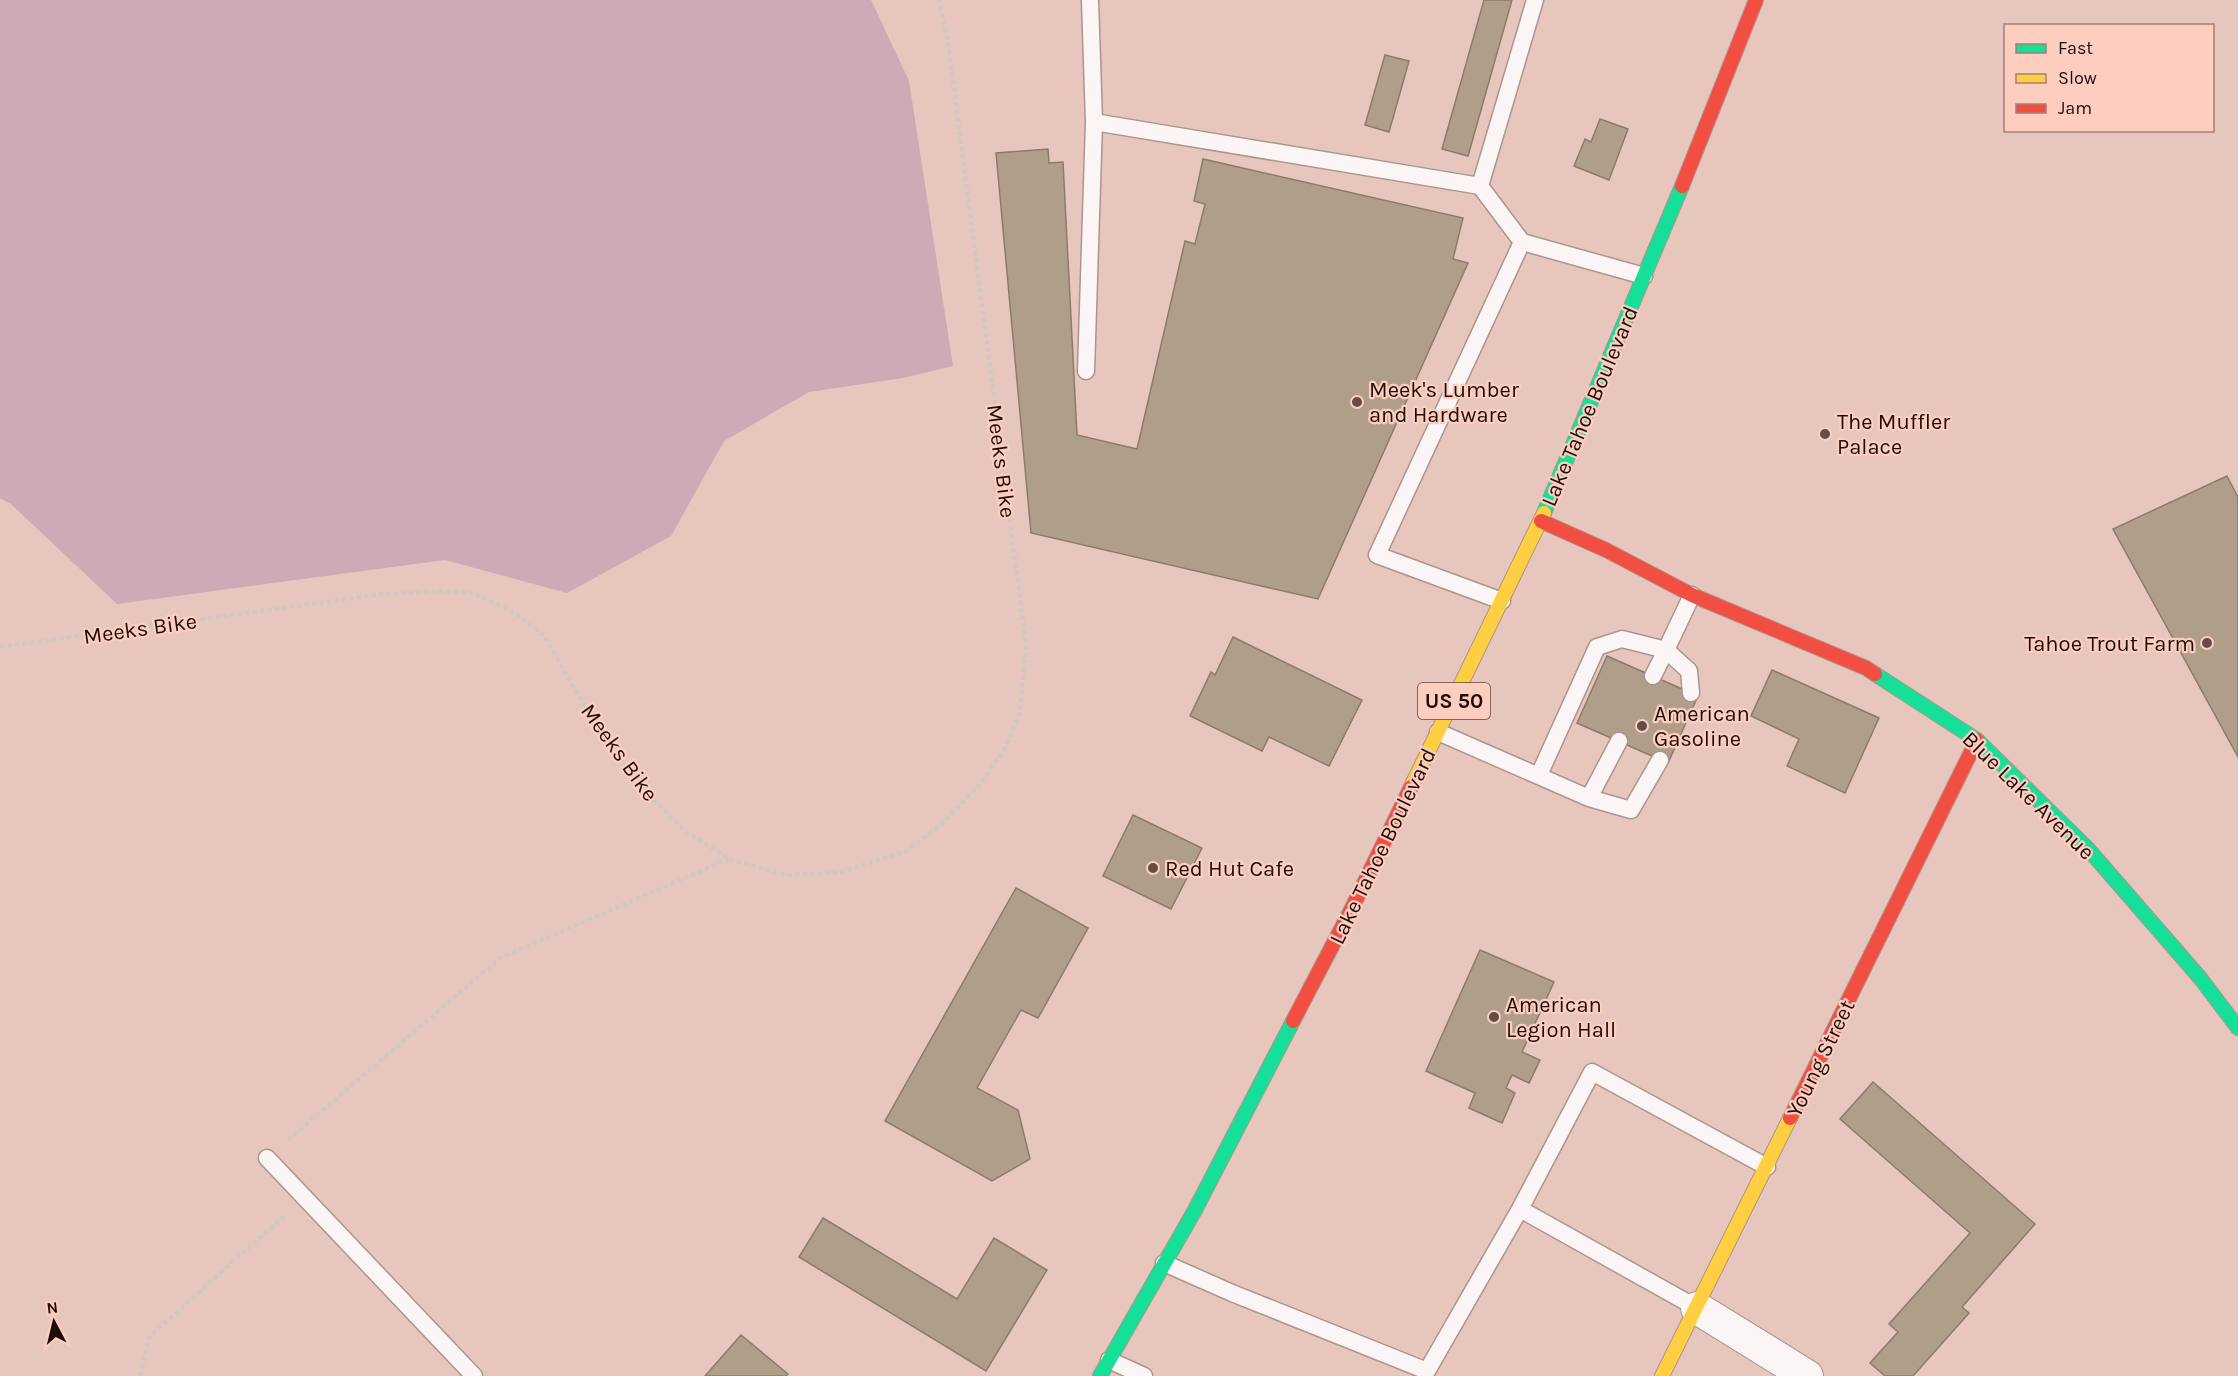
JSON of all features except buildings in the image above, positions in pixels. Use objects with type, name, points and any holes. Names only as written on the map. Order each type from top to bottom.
[{"type":"main road","name":"Lake Tahoe Boulevard","points":[[1100,1376],[1195,1210],[1352,910],[1541,521],[1704,135],[1756,0]]},
{"type":"main road","name":"Blue Lake Avenue","points":[[1541,521],[1606,550],[1692,595],[1866,668],[1977,740],[2089,850],[2201,979],[2238,1028]]},
{"type":"main road","name":"Young Street","points":[[1662,1376],[1977,740]]},
{"type":"street","points":[[1697,1308],[1807,1376]]},
{"type":"lane","points":[[1086,371],[1094,122],[1090,0]]},
{"type":"lane","points":[[1480,186],[1535,0]]},
{"type":"lane","points":[[1094,122],[1480,186],[1522,242],[1644,276]]},
{"type":"lane","points":[[1502,601],[1377,555],[1522,242]]},
{"type":"lane","points":[[1653,676],[1692,595]]},
{"type":"lane","points":[[1539,775],[1597,647],[1622,639],[1666,650],[1689,671],[1690,693]]},
{"type":"lane","points":[[1438,732],[1589,798],[1631,810],[1660,760]]},
{"type":"lane","points":[[1589,798],[1619,741]]},
{"type":"lane","points":[[1164,1263],[1426,1373],[1520,1209],[1592,1072],[1767,1167]]},
{"type":"lane","points":[[267,1158],[474,1376]]},
{"type":"lane","points":[[1520,1209],[1697,1308]]},
{"type":"lane","points":[[1109,1360],[1144,1376]]},
{"type":"path","name":"Meeks Bike","points":[[0,647],[383,594],[438,591],[473,593],[516,614],[544,636],[600,731],[646,792],[684,830],[729,859],[786,875],[841,872],[906,851],[940,826],[980,784],[1004,750],[1020,712],[1026,645],[948,42],[939,0]]},
{"type":"path","points":[[267,1158],[500,958],[729,859]]},
{"type":"path","points":[[140,1376],[149,1337],[288,1212]]},
{"type":"shaded area","points":[[0,0],[871,0],[909,81],[953,366],[903,378],[809,392],[724,441],[671,536],[567,593],[445,560],[117,604],[11,504],[0,498]]},
{"type":"traffic: fast","points":[[1544,513],[1682,186]]},
{"type":"traffic: fast","points":[[1875,674],[1977,740],[2089,850],[2201,979],[2238,1028]]},
{"type":"traffic: fast","points":[[1100,1376],[1195,1210],[1293,1021]]},
{"type":"traffic: slow","points":[[1411,787],[1544,513]]},
{"type":"traffic: slow","points":[[1662,1376],[1790,1118]]},
{"type":"traffic: jam","points":[[1682,186],[1756,0]]},
{"type":"traffic: jam","points":[[1541,521],[1606,550],[1692,595],[1866,668],[1875,674]]},
{"type":"traffic: jam","points":[[1790,1118],[1977,740]]},
{"type":"traffic: jam","points":[[1293,1021],[1351,910],[1411,787]]},
{"type":"place","name":"Meek's Lumber and Hardware","points":[[1357,402]]},
{"type":"place","name":"The Muffler Palace","points":[[1825,434]]},
{"type":"place","name":"Tahoe Trout Farm","points":[[2207,643]]},
{"type":"place","name":"American Gasoline","points":[[1642,726]]},
{"type":"place","name":"Red Hut Cafe","points":[[1153,868]]},
{"type":"place","name":"American Legion Hall","points":[[1494,1017]]}]
